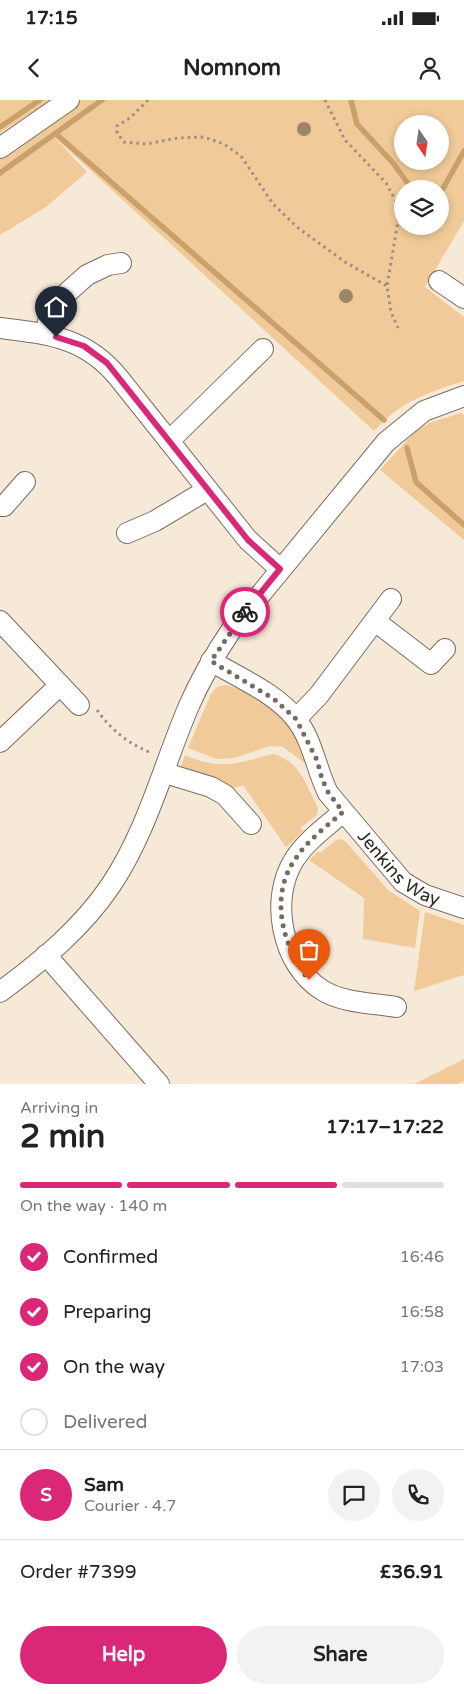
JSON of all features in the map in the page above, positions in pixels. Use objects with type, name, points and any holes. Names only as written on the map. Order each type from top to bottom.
[{"type":"street","points":[[0,148],[69,100]]},
{"type":"street","points":[[45,334],[51,309],[60,299],[87,275],[108,265],[121,263]]},
{"type":"street","points":[[439,281],[464,298]]},
{"type":"street","points":[[0,328],[45,334],[84,346],[96,353],[107,363],[248,540],[280,569]]},
{"type":"street","points":[[169,441],[263,349]]},
{"type":"street","points":[[0,992],[82,923],[112,883],[132,846],[188,708],[211,661],[232,629],[377,453],[403,426],[424,410],[464,396]]},
{"type":"street","points":[[0,506],[4,506],[25,482]]},
{"type":"street","points":[[127,532],[155,521],[207,490]]},
{"type":"street","points":[[296,719],[318,695],[392,599]]},
{"type":"street","points":[[0,621],[79,705]]},
{"type":"street","points":[[375,621],[431,664],[445,649]]},
{"type":"street","name":"Jenkins Way","points":[[211,661],[274,699],[296,719],[317,760],[328,792],[403,882],[426,895],[464,908]]},
{"type":"street","points":[[0,742],[60,685]]},
{"type":"street","points":[[166,766],[225,795],[251,824]]},
{"type":"street","points":[[343,812],[306,845],[288,871],[283,885],[281,905],[289,948],[297,965],[309,980],[322,991],[337,997],[396,1007]]},
{"type":"street","points":[[46,955],[159,1084]]},
{"type":"path","points":[[148,100],[130,118],[117,126],[117,133],[124,142],[146,144],[178,138],[204,138],[224,144],[241,156],[273,204],[297,227],[345,262],[387,286]]},
{"type":"path","points":[[325,100],[345,140],[386,183],[400,210],[387,286],[391,312],[398,328]]},
{"type":"path","points":[[79,705],[88,697],[103,719],[122,737],[166,766]]},
{"type":"shaded area","points":[[0,100],[464,100],[464,221],[425,287],[464,317],[464,381],[415,399],[394,412],[374,431],[51,134],[87,172],[46,207],[0,235],[0,152],[41,125],[29,114],[0,133]]},
{"type":"shaded area","points":[[461,413],[464,415],[464,540],[380,470],[415,432],[429,423]]},
{"type":"shaded area","points":[[225,685],[255,697],[274,710],[298,739],[310,767],[283,747],[270,746],[234,758],[217,759],[188,748],[211,694],[217,687]]},
{"type":"shaded area","points":[[273,754],[290,762],[302,775],[318,808],[317,815],[300,828],[303,831],[286,847],[243,785],[236,788],[219,787],[179,771],[185,755],[209,763],[229,764]]},
{"type":"shaded area","points":[[341,839],[346,842],[388,890],[420,911],[415,948],[363,939],[364,898],[309,860],[318,851],[320,853],[336,840]]},
{"type":"shaded area","points":[[425,912],[464,925],[464,975],[414,991]]},
{"type":"shaded area","points":[[464,1059],[464,1081],[457,1084],[414,1084]]},
{"type":"waterway","points":[[0,127],[40,100]]},
{"type":"waterway","points":[[0,173],[102,100]]},
{"type":"waterway","points":[[351,100],[357,124],[393,163],[405,180]]},
{"type":"waterway","points":[[56,134],[384,420]]},
{"type":"waterway","points":[[448,180],[464,151]]},
{"type":"waterway","points":[[407,448],[416,482],[464,525]]},
{"type":"way so far","points":[[245,612],[211,661],[274,699],[296,719],[317,760],[328,792],[343,812],[306,845],[288,871],[283,885],[281,905],[283,926],[289,948],[297,965],[309,980]]},
{"type":"route","points":[[56,337],[84,346],[96,353],[107,363],[248,540],[262,556],[280,569],[245,612]]}]
